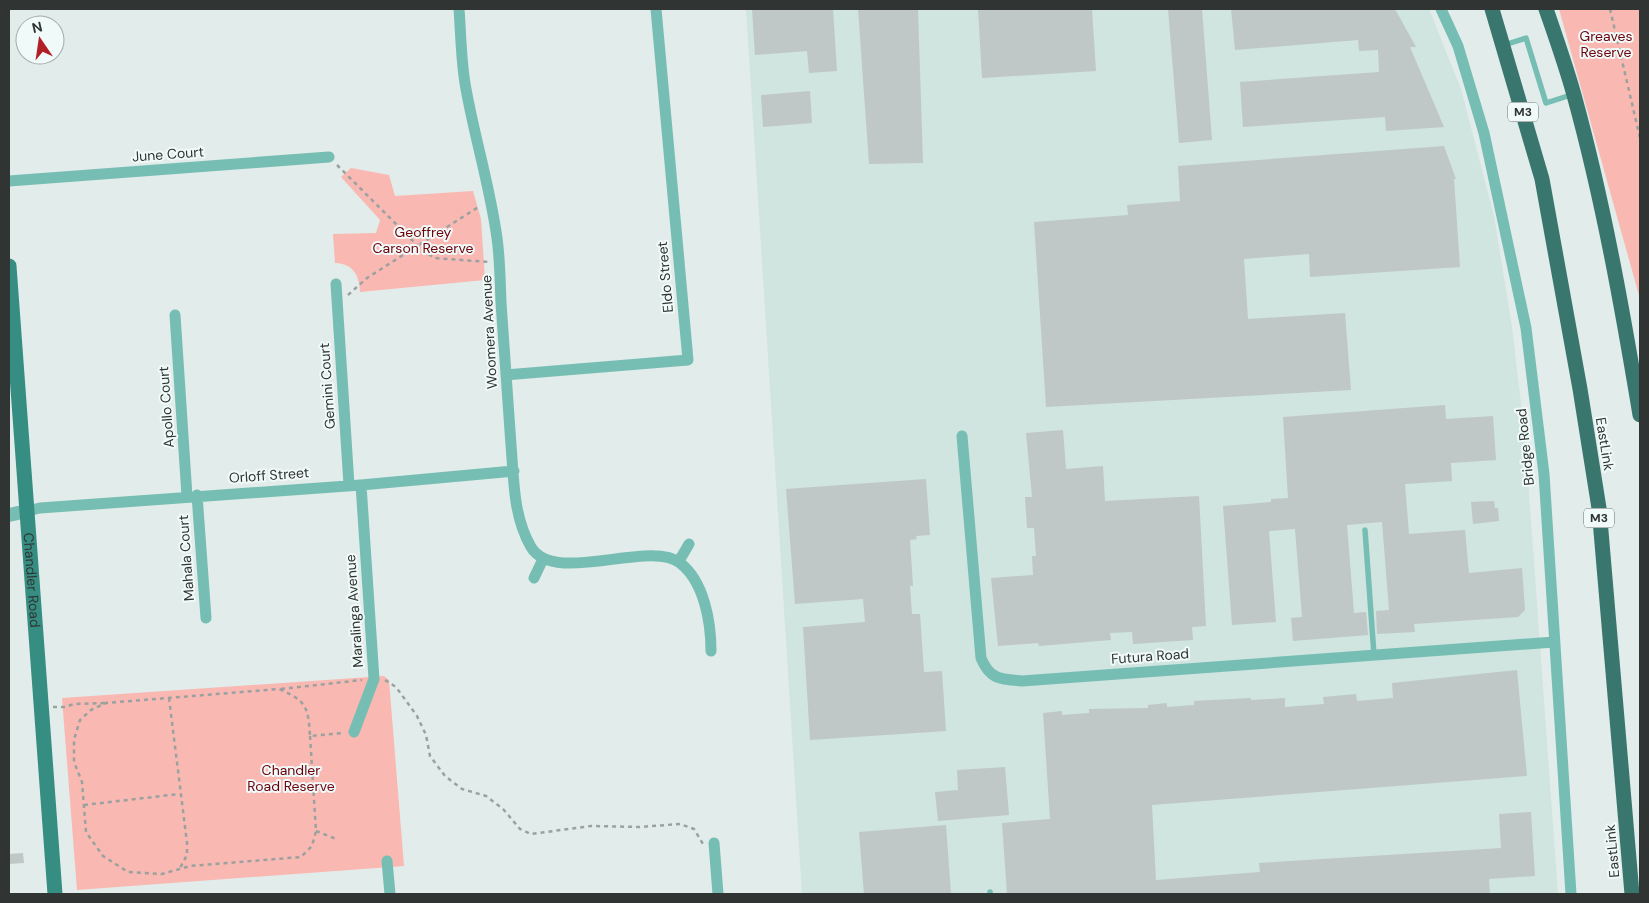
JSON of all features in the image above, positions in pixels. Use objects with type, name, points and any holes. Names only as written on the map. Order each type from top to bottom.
[{"type":"highway","name":"EastLink","points":[[1492,9],[1542,179],[1580,389],[1598,508],[1632,894]]},
{"type":"highway","points":[[1546,9],[1574,94],[1594,171],[1618,285],[1640,415]]},
{"type":"highway","points":[[1628,894],[1629,861]]},
{"type":"main road","name":"Chandler Road","points":[[9,266],[55,894]]},
{"type":"street","name":"Woomera Avenue","points":[[459,9],[465,86],[491,199],[500,262],[506,375],[518,516],[532,549],[543,559]]},
{"type":"street","name":"Eldo Street","points":[[506,375],[688,360],[656,9]]},
{"type":"street","name":"Bridge Road","points":[[1441,9],[1458,46],[1484,133],[1526,328],[1544,474],[1572,894]]},
{"type":"street","name":"June Court","points":[[9,181],[329,157]]},
{"type":"street","name":"Gemini Court","points":[[336,284],[355,485]]},
{"type":"street","name":"Apollo Court","points":[[175,315],[192,496]]},
{"type":"street","name":"Futura Road","points":[[962,436],[981,658],[986,671],[999,678],[1022,681],[1554,642]]},
{"type":"street","name":"Orloff Street","points":[[27,511],[40,508],[355,485],[514,471]]},
{"type":"street","name":"Maralinga Avenue","points":[[354,732],[374,679],[355,485]]},
{"type":"street","name":"Mahala Court","points":[[192,496],[206,618]]},
{"type":"street","points":[[9,516],[27,511]]},
{"type":"street","points":[[679,561],[689,544]]},
{"type":"street","points":[[534,578],[543,559],[561,563],[659,557],[679,561],[705,600],[711,630],[711,650]]},
{"type":"street","points":[[714,846],[718,894]]},
{"type":"street","points":[[388,861],[390,894]]},
{"type":"lane","points":[[1504,45],[1526,38],[1546,103],[1574,94]]},
{"type":"lane","points":[[1365,530],[1374,655]]},
{"type":"path","points":[[1610,9],[1640,138]]},
{"type":"path","points":[[329,157],[418,246],[434,258],[500,262]]},
{"type":"path","points":[[337,304],[367,278],[491,199]]},
{"type":"path","points":[[41,707],[65,708],[74,704],[279,689],[374,679],[390,682],[396,687],[417,716],[426,735],[430,756],[445,776],[462,789],[486,796],[503,809],[520,828],[531,834],[591,826],[639,827],[680,824],[694,829],[701,844],[714,846]]},
{"type":"path","points":[[106,703],[91,710],[80,720],[74,740],[74,762],[82,782],[86,832],[103,856],[128,872],[162,874],[180,868],[301,857],[312,846],[316,831],[308,713],[298,698],[279,689]]},
{"type":"path","points":[[169,698],[187,855],[180,868]]},
{"type":"path","points":[[310,736],[354,732]]},
{"type":"path","points":[[84,804],[179,794]]},
{"type":"path","points":[[316,831],[336,839]]},
{"type":"shaded area","points":[[746,9],[1429,9],[1461,89],[1494,216],[1512,327],[1525,438],[1558,894],[802,894]]},
{"type":"green space","name":"Greaves Reserve","points":[[1559,9],[1640,9],[1640,299]]},
{"type":"green space","name":"Geoffrey Carson Reserve","points":[[351,168],[389,175],[395,196],[473,191],[481,219],[485,280],[360,292],[354,271],[346,265],[335,263],[333,234],[376,233],[380,220],[341,177]]},
{"type":"green space","name":"Chandler Road Reserve","points":[[384,676],[389,680],[404,866],[77,890],[62,698]]},
{"type":"building","points":[[752,9],[833,9],[837,71],[809,73],[807,51],[755,55]]},
{"type":"building","points":[[858,9],[918,9],[923,163],[869,164]]},
{"type":"building","points":[[978,9],[1092,9],[1096,71],[982,78]]},
{"type":"building","points":[[1168,9],[1202,9],[1212,140],[1179,143]]},
{"type":"building","points":[[1231,9],[1395,9],[1416,47],[1410,47],[1444,127],[1386,131],[1385,117],[1243,127],[1240,82],[1379,72],[1378,50],[1359,51],[1358,40],[1235,50]]},
{"type":"building","points":[[810,91],[812,123],[763,127],[761,95]]},
{"type":"building","points":[[1444,146],[1456,179],[1454,179],[1460,267],[1310,277],[1309,254],[1244,259],[1248,319],[1345,313],[1351,390],[1046,407],[1034,222],[1128,215],[1127,205],[1180,201],[1178,166]]},
{"type":"building","points":[[1445,405],[1446,419],[1493,416],[1496,460],[1451,463],[1452,481],[1405,484],[1409,534],[1465,530],[1469,573],[1522,568],[1525,610],[1518,617],[1414,624],[1415,632],[1377,634],[1376,611],[1389,610],[1382,522],[1347,525],[1354,613],[1366,612],[1368,635],[1293,641],[1291,618],[1302,617],[1295,529],[1269,531],[1276,622],[1232,625],[1223,506],[1271,502],[1271,499],[1288,498],[1283,417]]},
{"type":"building","points":[[1063,430],[1066,469],[1103,466],[1105,501],[1199,496],[1206,626],[1192,627],[1193,640],[1133,644],[1132,632],[1110,633],[1111,640],[1039,646],[1038,643],[998,646],[991,578],[1033,575],[1032,556],[1036,556],[1034,528],[1027,528],[1025,497],[1032,497],[1026,433]]},
{"type":"building","points":[[926,479],[930,535],[916,536],[917,539],[910,540],[913,586],[910,586],[912,614],[920,614],[924,672],[942,671],[946,731],[810,740],[803,627],[865,622],[863,599],[795,604],[786,489]]},
{"type":"building","points":[[1494,501],[1495,508],[1498,508],[1499,521],[1473,524],[1471,502]]},
{"type":"building","points":[[1517,670],[1527,776],[1152,805],[1156,880],[1260,872],[1259,863],[1501,848],[1499,814],[1531,812],[1535,876],[1489,879],[1490,894],[1007,894],[1002,823],[1050,819],[1043,713],[1062,711],[1062,715],[1089,713],[1089,709],[1148,708],[1148,705],[1167,703],[1167,707],[1194,705],[1194,701],[1251,698],[1251,700],[1285,698],[1285,707],[1324,704],[1323,697],[1356,694],[1357,701],[1393,698],[1392,683]]},
{"type":"building","points":[[1005,767],[1009,815],[938,821],[935,792],[958,790],[957,770]]},
{"type":"building","points":[[946,825],[951,894],[864,894],[859,832]]},
{"type":"building","points":[[23,853],[24,863],[9,864],[9,854]]}]
